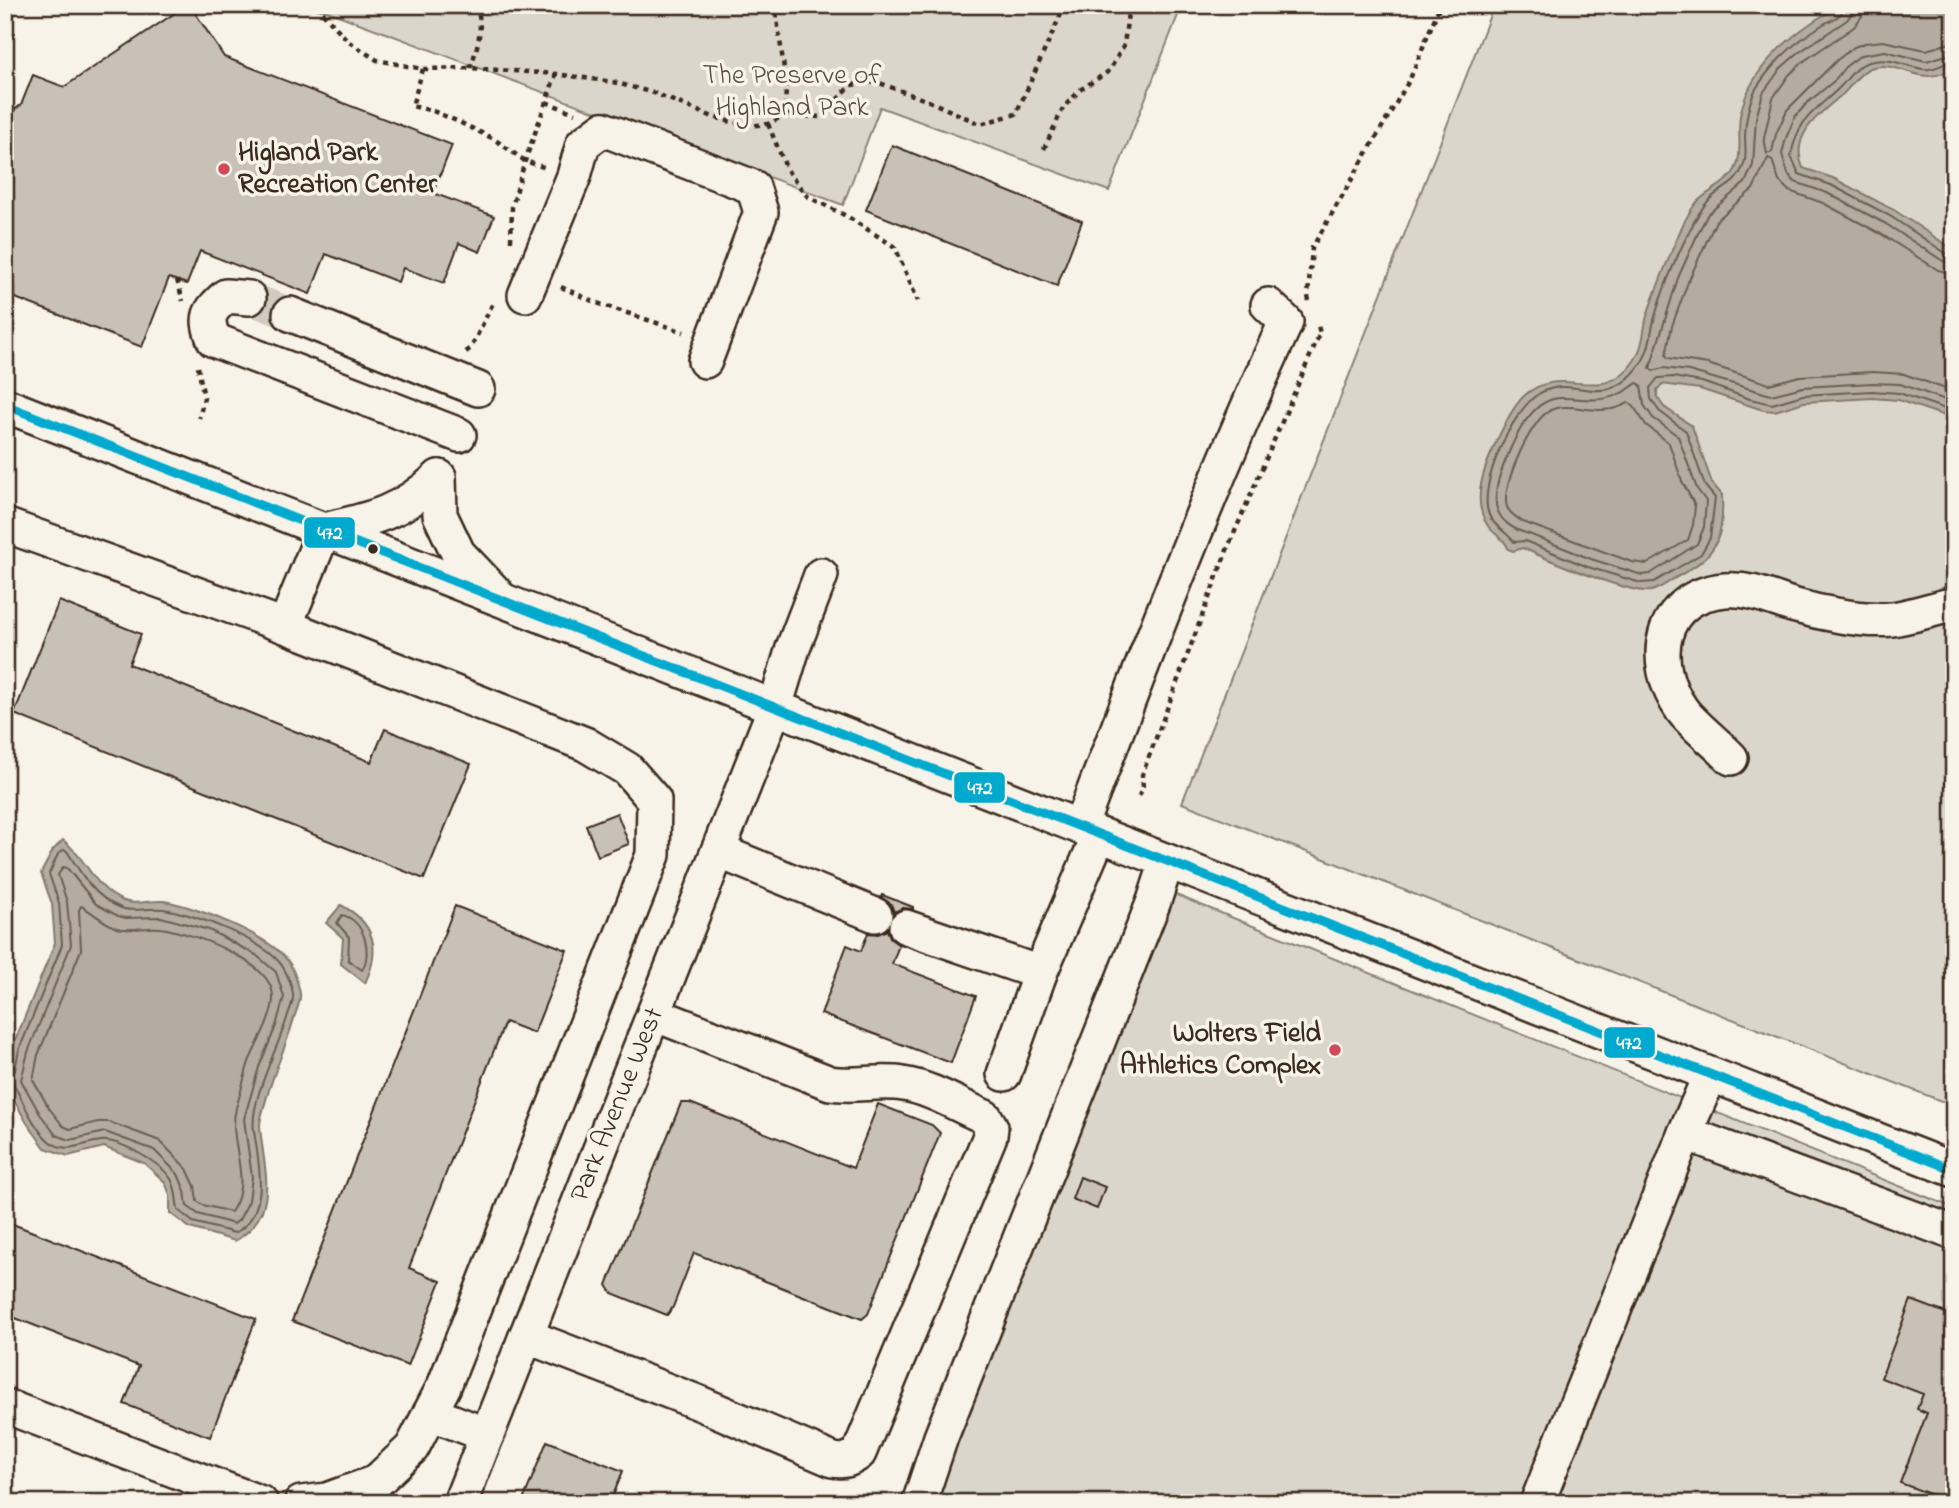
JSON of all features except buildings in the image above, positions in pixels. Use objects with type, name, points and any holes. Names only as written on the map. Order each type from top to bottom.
[{"type":"street","points":[[525,281],[574,176],[583,144],[604,130],[753,187],[761,212],[698,348]]},
{"type":"street","points":[[249,298],[226,296],[211,310],[208,326],[214,340],[459,435]]},
{"type":"street","points":[[1004,1074],[1166,602],[1240,422],[1286,322],[1268,305]]},
{"type":"street","points":[[290,314],[478,389]]},
{"type":"street","points":[[5,405],[1954,1170]]},
{"type":"street","points":[[324,530],[377,518],[422,493],[439,477],[440,515],[458,553],[504,601]]},
{"type":"street","points":[[5,525],[285,626],[585,744],[627,768],[654,800],[653,855],[444,1386],[412,1448],[376,1482],[327,1500],[301,1503]]},
{"type":"street","points":[[285,626],[324,530]]},
{"type":"street","name":"Park Avenue West","points":[[460,1503],[775,707],[793,648],[821,575]]},
{"type":"street","points":[[1731,758],[1683,711],[1666,679],[1662,646],[1673,615],[1696,598],[1725,590],[1756,592],[1792,605],[1839,616],[1891,619],[1954,604]]},
{"type":"street","points":[[718,851],[875,915]]},
{"type":"street","points":[[919,1503],[941,1437],[1154,901],[1167,861]]},
{"type":"street","points":[[906,927],[1040,973]]},
{"type":"street","points":[[526,1336],[697,1402],[833,1460],[843,1462],[852,1459],[859,1453],[990,1136],[991,1127],[985,1117],[922,1089],[902,1083],[830,1083],[654,1014]]},
{"type":"street","points":[[1537,1503],[1710,1074]]},
{"type":"street","points":[[1685,1133],[1954,1234]]},
{"type":"street","points":[[5,1406],[261,1503]]},
{"type":"street","points":[[430,1412],[487,1435]]},
{"type":"path","points":[[316,5],[349,42],[377,60],[423,69],[470,68],[556,74],[623,85],[746,126],[768,124],[785,115],[821,117],[851,85],[877,82],[980,124],[1016,114],[1065,5]]},
{"type":"path","points":[[470,68],[479,45],[480,15],[476,5]]},
{"type":"path","points":[[775,5],[786,83],[785,115]]},
{"type":"path","points":[[1044,149],[1063,108],[1080,90],[1109,71],[1124,45],[1129,5]]},
{"type":"path","points":[[423,69],[412,106],[433,111],[494,139],[525,161],[574,176]]},
{"type":"path","points":[[525,281],[510,256],[512,207],[525,161],[556,74]]},
{"type":"path","points":[[768,124],[787,170],[807,196],[848,217],[895,247],[918,301]]},
{"type":"path","points":[[463,354],[471,348],[503,282],[525,281],[597,303],[698,348]]},
{"type":"green space","name":"The Preserve of Highland Park","points":[[304,5],[1182,5],[1109,191],[880,107],[843,205],[330,12]]},
{"type":"green space","points":[[1494,5],[1954,5],[1954,1106],[1182,803]]},
{"type":"green space","name":"Wolters Field Athletics Complex","points":[[1171,893],[1954,1208],[1954,1503],[926,1503]]},
{"type":"water","points":[[1840,5],[1954,5],[1954,67],[1942,74],[1931,76],[1881,66],[1866,70],[1809,126],[1800,145],[1800,156],[1803,168],[1833,178],[1894,210],[1954,250],[1954,419],[1898,400],[1872,398],[1804,402],[1775,411],[1763,410],[1700,389],[1662,384],[1657,390],[1657,397],[1664,407],[1692,426],[1712,483],[1722,495],[1719,536],[1708,554],[1689,570],[1651,591],[1607,582],[1523,548],[1513,551],[1508,549],[1505,542],[1488,526],[1480,505],[1480,494],[1488,461],[1513,410],[1525,395],[1539,386],[1554,382],[1609,382],[1622,375],[1634,361],[1641,346],[1652,301],[1686,218],[1696,203],[1725,181],[1736,167],[1740,116],[1750,86],[1779,48]]},
{"type":"water","points":[[63,840],[103,887],[121,900],[136,903],[163,901],[212,916],[268,943],[290,964],[300,996],[260,1123],[266,1174],[264,1204],[250,1230],[235,1241],[190,1228],[170,1213],[170,1195],[165,1182],[144,1163],[104,1147],[68,1156],[45,1148],[5,1084],[12,1048],[55,943],[52,904],[41,873],[53,850]]},
{"type":"water","points":[[341,905],[361,920],[372,938],[373,959],[365,983],[341,964],[343,938],[326,923]]},
{"type":"tunnel","points":[[249,298],[290,314]]},
{"type":"transit line","name":"472","points":[[5,405],[1954,1170]]},
{"type":"place","name":"Higland Park Recreation Center","points":[[224,169]]},
{"type":"place","name":"Wolters Field Athletics Complex","points":[[1335,1050]]}]
